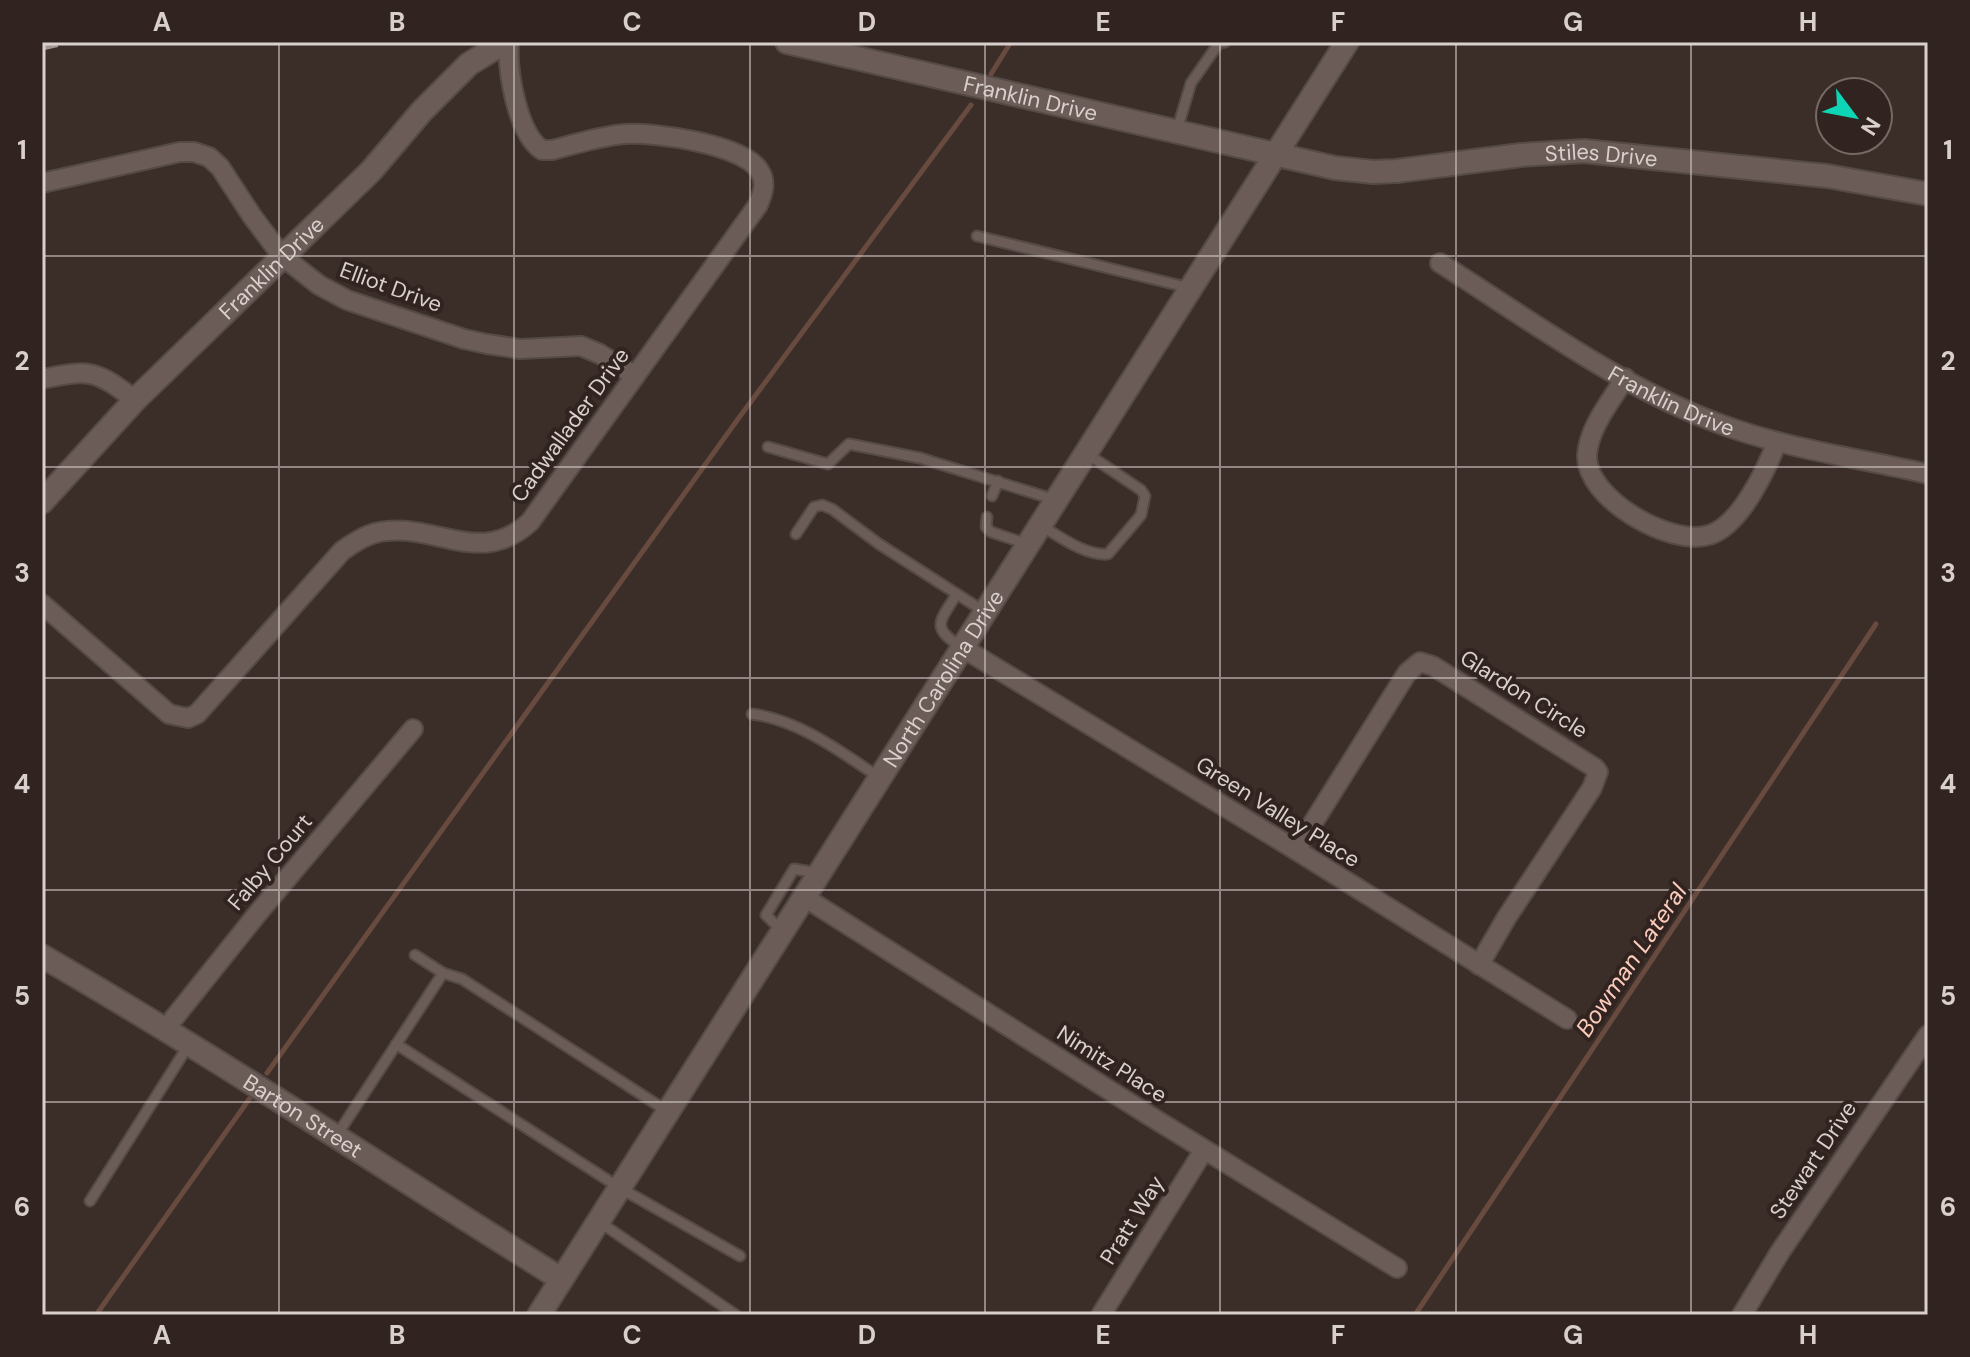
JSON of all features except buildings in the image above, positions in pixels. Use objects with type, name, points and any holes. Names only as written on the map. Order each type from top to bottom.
[{"type":"street","name":"Franklin Drive","points":[[42,502],[135,400],[371,171],[422,111],[469,64],[507,42]]},
{"type":"street","name":"Cadwallader Drive","points":[[42,604],[169,714],[188,718],[197,714],[342,551],[358,540],[374,533],[405,531],[485,544],[502,540],[522,530],[530,522],[758,205],[764,192],[764,181],[752,162],[725,149],[650,133],[623,134],[542,150],[527,135],[521,118],[508,61],[507,42]]},
{"type":"street","name":"Franklin Drive","points":[[787,42],[1273,156]]},
{"type":"street","name":"North Carolina Drive","points":[[539,1315],[1347,42]]},
{"type":"street","name":"Stiles Drive","points":[[1273,156],[1373,172],[1584,151],[1827,176],[1928,194]]},
{"type":"street","name":"Elliot Drive","points":[[42,183],[180,152],[202,153],[220,167],[282,256],[319,285],[361,305],[487,344],[520,349],[581,346],[635,376]]},
{"type":"street","name":"Franklin Drive","points":[[1440,263],[1625,378],[1698,415],[1777,442],[1928,474]]},
{"type":"street","points":[[42,379],[70,373],[95,374],[109,379],[135,400]]},
{"type":"street","points":[[1625,378],[1590,439],[1587,458],[1592,476],[1605,491],[1634,518],[1654,529],[1673,536],[1694,537],[1720,530],[1753,493],[1777,442]]},
{"type":"street","name":"Green Valley Place","points":[[963,648],[1567,1019]]},
{"type":"street","name":"Glardon Circle","points":[[1296,850],[1407,673],[1420,662],[1433,666],[1576,755],[1598,772],[1592,788],[1479,965]]},
{"type":"street","name":"Falby Court","points":[[166,1028],[413,729]]},
{"type":"street","name":"Nimitz Place","points":[[804,897],[1397,1268]]},
{"type":"street","name":"Barton Street","points":[[42,956],[166,1028],[561,1279]]},
{"type":"street","name":"Stewart Drive","points":[[1742,1315],[1780,1252],[1928,1035]]},
{"type":"street","name":"Pratt Way","points":[[1101,1315],[1204,1150]]},
{"type":"lane","points":[[1176,133],[1191,83],[1219,43],[1225,42]]},
{"type":"lane","points":[[977,236],[1190,288]]},
{"type":"lane","points":[[768,447],[828,464],[849,444],[920,458],[1056,500]]},
{"type":"lane","points":[[1040,525],[1101,555],[1108,554],[1141,515],[1145,496],[1141,490],[1086,453]]},
{"type":"lane","points":[[992,496],[998,481]]},
{"type":"lane","points":[[796,534],[814,507],[822,505],[832,509],[879,544],[985,612]]},
{"type":"lane","points":[[987,517],[986,527],[991,532],[1027,544]]},
{"type":"lane","points":[[957,594],[939,627],[942,635],[963,648]]},
{"type":"lane","points":[[752,714],[772,716],[796,727],[880,778]]},
{"type":"lane","points":[[782,931],[766,915],[778,892],[794,869],[819,873]]},
{"type":"lane","points":[[415,955],[443,973],[462,979],[668,1112]]},
{"type":"lane","points":[[336,1138],[443,973]]},
{"type":"lane","points":[[90,1201],[190,1044]]},
{"type":"lane","points":[[396,1044],[620,1188],[740,1256]]},
{"type":"lane","points":[[598,1221],[736,1315]]},
{"type":"waterway","points":[[991,74],[1011,42]]},
{"type":"waterway","points":[[267,1073],[738,419],[971,105]]},
{"type":"waterway","name":"Bowman Lateral","points":[[1415,1315],[1876,624]]},
{"type":"waterway","points":[[96,1315],[250,1098]]},
{"type":"railway","points":[[42,48],[69,42]]}]
